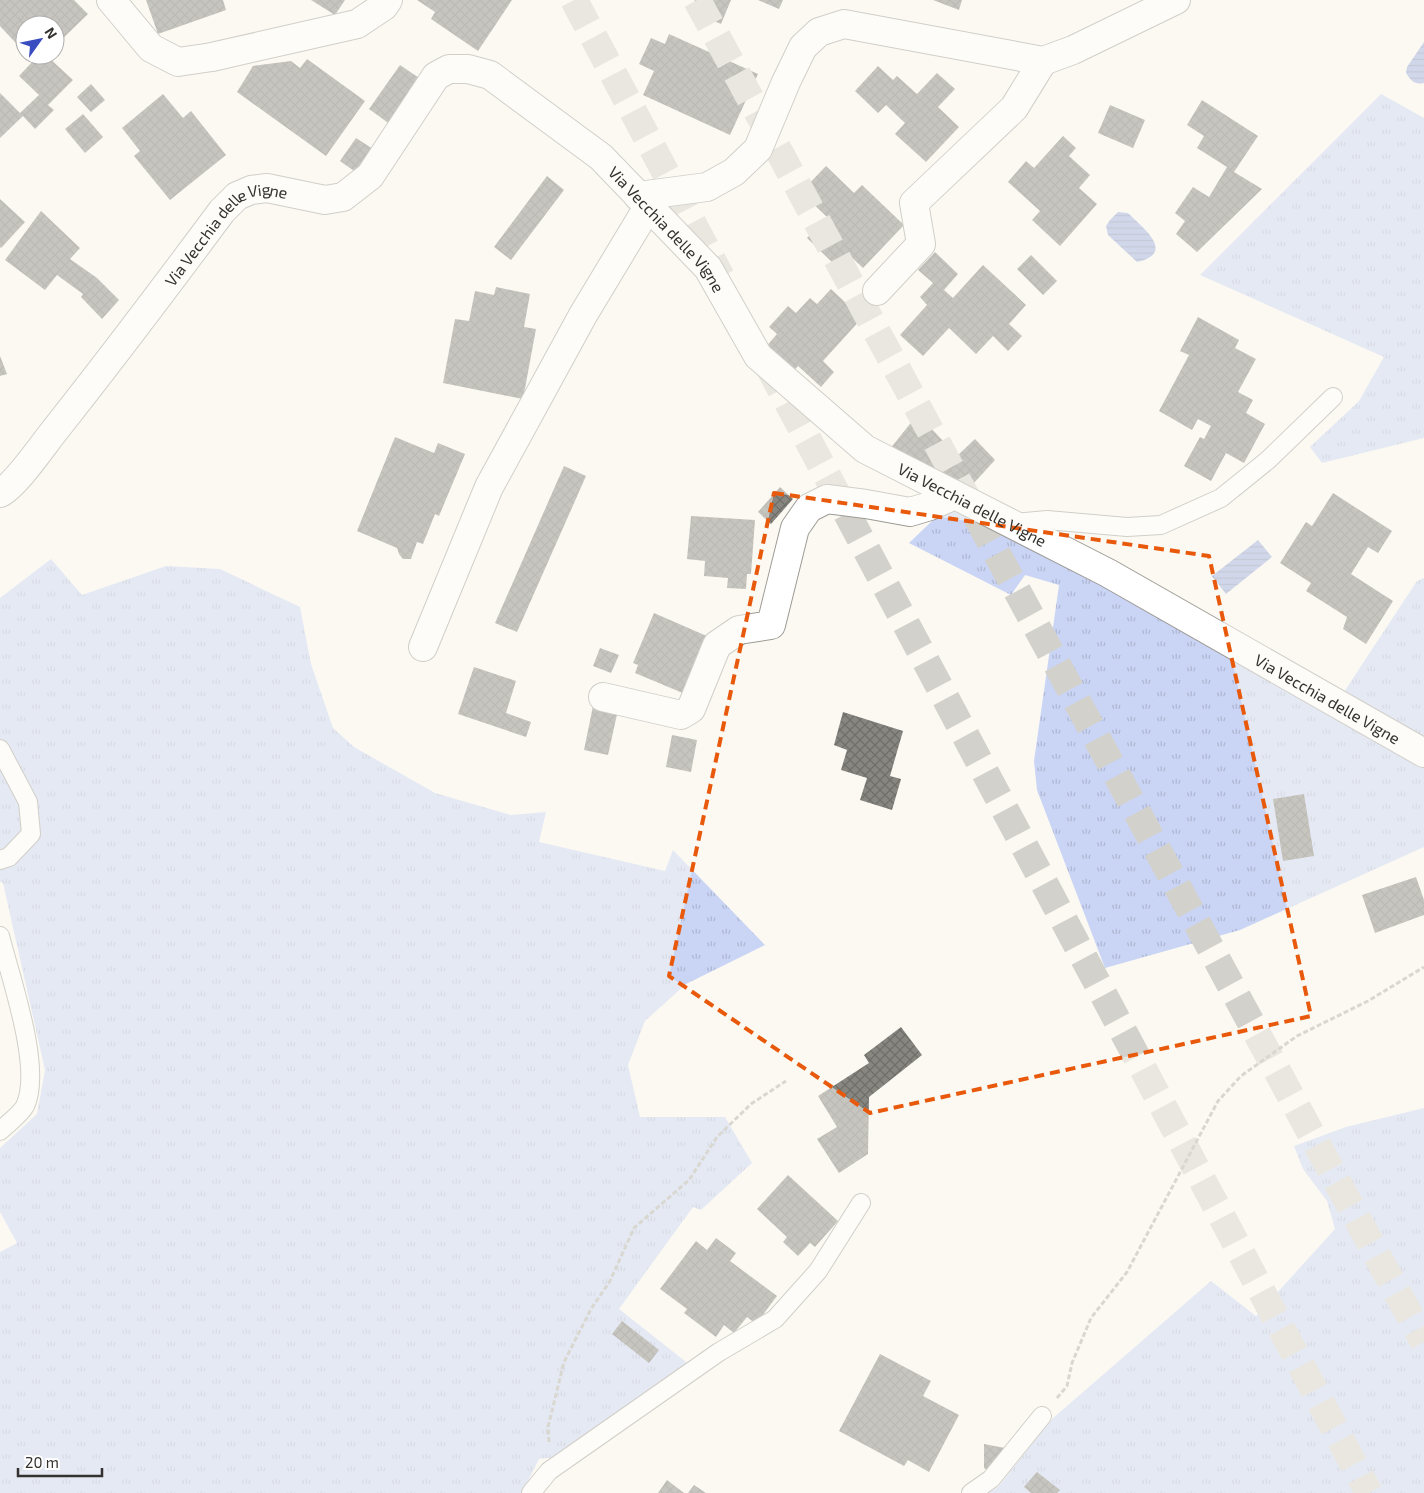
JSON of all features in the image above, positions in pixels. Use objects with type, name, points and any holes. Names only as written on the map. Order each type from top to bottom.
[{"type":"street","points":[[111,0],[151,48],[178,62],[212,57],[357,24],[384,6],[388,0]]},
{"type":"street","points":[[423,647],[489,487],[643,201],[707,187],[734,172],[758,148],[803,47],[819,32],[844,24],[1042,61],[1073,50],[1171,2]]},
{"type":"street","points":[[878,291],[921,244],[914,203],[1014,108],[1042,61]]},
{"type":"street","name":"Via Vecchia delle Vigne","points":[[0,493],[22,471],[114,355],[222,211],[237,196],[251,190],[267,188],[325,200],[343,197],[370,176],[436,76],[449,69],[468,69],[490,75],[601,157],[708,268],[758,356],[865,449],[1108,573],[1424,753]]},
{"type":"street","points":[[603,698],[680,715],[691,709],[717,646],[739,630],[771,625],[795,528],[808,508],[827,499],[910,512],[955,495]]},
{"type":"lane","points":[[1011,523],[1047,520],[1126,526],[1161,525],[1221,498],[1268,460],[1333,397]]},
{"type":"lane","points":[[0,749],[28,802],[31,834],[9,857],[0,860]]},
{"type":"lane","points":[[0,936],[28,1045],[31,1086],[24,1108],[0,1131]]},
{"type":"lane","points":[[531,1493],[549,1470],[719,1352],[775,1319],[818,1271],[861,1203]]},
{"type":"lane","points":[[971,1493],[991,1479],[1042,1416]]},
{"type":"path","points":[[1042,1416],[1067,1386],[1072,1363],[1090,1318],[1127,1272],[1218,1101],[1242,1076],[1297,1036],[1368,1001],[1424,967]]},
{"type":"path","points":[[549,1470],[548,1427],[564,1362],[591,1309],[610,1281],[634,1228],[689,1180],[717,1137],[751,1104],[786,1081]]},
{"type":"highlighted area","points":[[774,493],[1209,556],[1311,1016],[870,1113],[669,976]]},
{"type":"green space","points":[[1381,94],[1424,118],[1424,438],[1322,463],[1310,447],[1359,401],[1384,357],[1200,275]]},
{"type":"green space","points":[[953,501],[1424,764],[1424,847],[1240,930],[1105,968],[1037,790],[1034,761],[1059,585],[1025,575],[1011,595],[909,543]]},
{"type":"green space","points":[[51,559],[82,595],[166,566],[220,569],[300,607],[311,664],[333,728],[354,747],[435,793],[511,815],[546,812],[539,842],[665,871],[673,850],[765,945],[686,984],[645,1021],[628,1065],[640,1117],[725,1117],[752,1163],[701,1210],[693,1207],[619,1309],[690,1365],[557,1457],[539,1459],[522,1493],[0,1493],[0,1252],[17,1243],[0,1212],[0,1148],[37,1114],[45,1070],[3,883],[0,882],[0,598]]},
{"type":"green space","points":[[1424,578],[1424,742],[1340,698],[1417,581]]},
{"type":"green space","points":[[1424,1108],[1424,1493],[988,1493],[998,1487],[1052,1419],[1211,1281],[1256,1316],[1335,1229],[1327,1201],[1303,1169],[1294,1146],[1346,1127]]},
{"type":"shaded area","points":[[1424,42],[1424,83],[1416,83],[1406,73],[1407,67]]},
{"type":"shaded area","points":[[1118,212],[1128,213],[1153,239],[1154,253],[1149,258],[1137,262],[1108,235],[1106,226]]},
{"type":"shaded area","points":[[1258,540],[1272,557],[1226,594],[1212,576]]},
{"type":"building","points":[[0,0],[74,0],[88,14],[65,36],[65,15],[15,15],[15,42],[0,26]]},
{"type":"building","points":[[146,0],[223,0],[226,10],[158,34]]},
{"type":"building","points":[[311,0],[345,0],[335,15]]},
{"type":"building","points":[[417,0],[512,0],[478,51],[431,19],[435,12]]},
{"type":"building","points":[[695,0],[731,0],[721,24],[690,11]]},
{"type":"building","points":[[758,0],[783,0],[779,9]]},
{"type":"building","points":[[933,0],[962,0],[959,10]]},
{"type":"building","points":[[669,34],[758,74],[730,135],[643,95],[654,71],[639,64],[651,38],[665,44]]},
{"type":"building","points":[[307,59],[365,101],[326,156],[237,92],[253,66],[291,61],[300,68]]},
{"type":"building","points":[[29,65],[57,65],[73,80],[48,105],[54,110],[35,129],[23,116],[0,138],[0,93],[20,113],[39,95],[19,76]]},
{"type":"building","points":[[400,65],[422,80],[391,125],[369,109]]},
{"type":"building","points":[[878,66],[893,80],[897,76],[917,94],[937,73],[955,89],[938,107],[959,127],[926,162],[895,134],[905,123],[886,105],[878,113],[855,91]]},
{"type":"building","points":[[91,84],[105,100],[91,112],[77,97]]},
{"type":"building","points":[[163,94],[183,118],[191,111],[226,155],[170,200],[134,156],[140,151],[122,128]]},
{"type":"building","points":[[1202,100],[1258,136],[1234,172],[1262,189],[1197,252],[1176,234],[1185,221],[1175,213],[1193,187],[1209,197],[1227,167],[1197,148],[1204,136],[1187,125]]},
{"type":"building","points":[[1110,105],[1145,120],[1133,148],[1098,133]]},
{"type":"building","points":[[83,114],[103,137],[85,153],[65,129]]},
{"type":"building","points":[[1063,136],[1076,148],[1069,156],[1090,175],[1079,188],[1097,204],[1060,246],[1032,220],[1040,211],[1008,182],[1026,161],[1034,168]]},
{"type":"building","points":[[356,138],[373,149],[357,173],[340,161]]},
{"type":"building","points":[[826,166],[854,193],[862,185],[904,225],[863,268],[847,253],[835,265],[807,238],[827,217],[801,192]]},
{"type":"building","points":[[547,176],[564,190],[511,260],[494,247]]},
{"type":"building","points":[[0,199],[25,222],[1,248],[0,247]]},
{"type":"building","points":[[41,211],[80,248],[70,259],[97,278],[119,300],[102,319],[81,297],[83,294],[57,275],[45,290],[5,260]]},
{"type":"building","points":[[935,252],[958,274],[944,290],[953,298],[983,265],[1026,305],[1009,324],[1022,336],[1008,351],[993,336],[976,354],[949,328],[923,356],[900,335],[927,305],[920,297],[933,283],[918,270]]},
{"type":"building","points":[[1031,255],[1057,281],[1043,295],[1017,269]]},
{"type":"building","points":[[496,287],[530,294],[524,327],[536,329],[523,399],[443,383],[455,319],[469,321],[475,291],[494,295]]},
{"type":"building","points":[[831,289],[862,318],[823,361],[834,372],[821,387],[798,366],[791,374],[764,349],[777,334],[769,327],[788,306],[796,313],[810,298],[817,304]]},
{"type":"building","points":[[1198,317],[1239,340],[1235,348],[1256,359],[1238,392],[1253,400],[1246,413],[1265,424],[1244,463],[1226,453],[1211,481],[1184,466],[1200,437],[1204,439],[1211,426],[1198,419],[1192,430],[1159,411],[1189,355],[1180,351]]},
{"type":"building","points":[[0,356],[7,374],[0,376]]},
{"type":"building","points":[[918,414],[957,456],[975,439],[995,460],[963,495],[889,450]]},
{"type":"building","points":[[395,437],[434,453],[438,443],[465,454],[439,516],[435,514],[423,544],[417,542],[411,559],[403,559],[397,548],[357,531]]},
{"type":"building","points":[[564,466],[586,476],[517,632],[495,623]]},
{"type":"building","points":[[780,487],[793,499],[771,524],[758,512]]},
{"type":"building","points":[[1333,493],[1392,531],[1378,553],[1368,547],[1351,574],[1393,601],[1366,644],[1343,629],[1347,617],[1306,591],[1311,583],[1280,563],[1306,522],[1312,526]]},
{"type":"building","points":[[691,516],[755,520],[751,574],[747,574],[746,589],[727,588],[728,578],[704,576],[705,561],[687,559]]},
{"type":"building","points":[[654,613],[709,637],[685,694],[635,673],[638,665],[633,663]]},
{"type":"building","points":[[600,648],[619,655],[611,673],[593,666]]},
{"type":"building","points":[[474,667],[516,681],[506,713],[531,722],[526,737],[458,714]]},
{"type":"building","points":[[593,706],[618,710],[608,755],[584,750]]},
{"type":"building","points":[[843,712],[903,731],[890,776],[901,779],[892,810],[860,800],[867,778],[841,770],[847,750],[834,745]]},
{"type":"building","points":[[672,735],[697,740],[691,772],[666,767]]},
{"type":"building","points":[[1304,794],[1314,856],[1283,861],[1273,799]]},
{"type":"building","points":[[1416,877],[1424,900],[1424,915],[1375,933],[1362,895]]},
{"type":"building","points":[[901,1027],[922,1055],[869,1097],[868,1154],[839,1173],[817,1139],[837,1127],[818,1096],[869,1063],[864,1055]]},
{"type":"building","points":[[788,1175],[838,1221],[815,1247],[810,1243],[798,1256],[783,1242],[787,1237],[757,1209]]},
{"type":"building","points":[[716,1238],[736,1253],[730,1261],[777,1296],[756,1324],[747,1317],[734,1333],[724,1325],[716,1337],[684,1313],[687,1309],[660,1289],[696,1241],[707,1250]]},
{"type":"building","points":[[622,1321],[659,1350],[649,1363],[612,1334]]},
{"type":"building","points":[[880,1354],[931,1381],[923,1396],[959,1415],[929,1472],[908,1460],[904,1466],[839,1431]]},
{"type":"building","points":[[984,1444],[1005,1448],[989,1472],[984,1468]]},
{"type":"building","points":[[1037,1472],[1060,1490],[1057,1493],[1031,1493],[1024,1487]]},
{"type":"building","points":[[667,1480],[684,1493],[658,1493]]},
{"type":"building","points":[[694,1485],[706,1493],[688,1493]]},
{"type":"tunnel","points":[[574,0],[721,277]]},
{"type":"tunnel","points":[[697,0],[1424,1342]]},
{"type":"tunnel","points":[[768,365],[1369,1493]]}]
